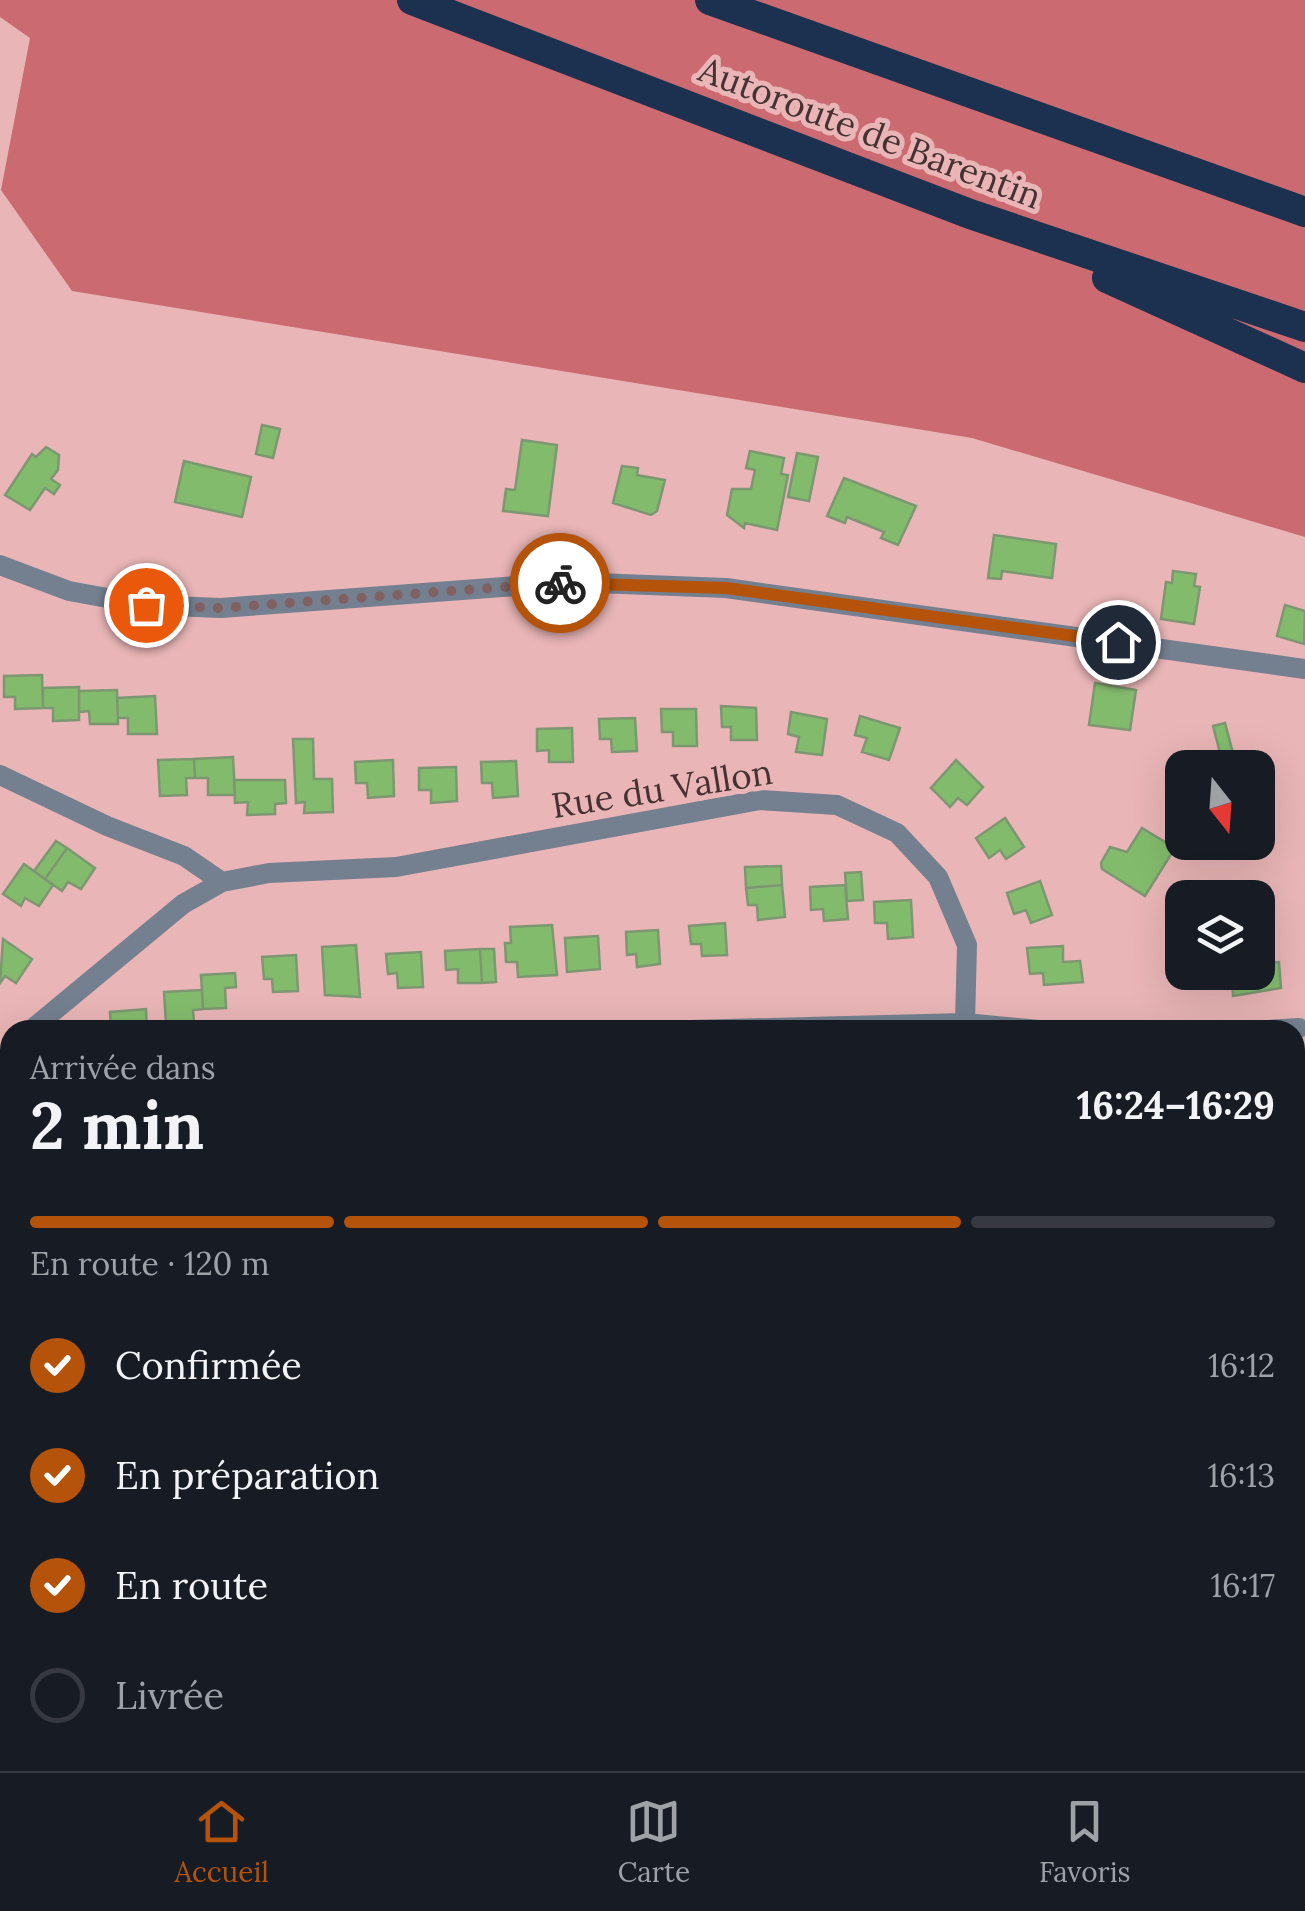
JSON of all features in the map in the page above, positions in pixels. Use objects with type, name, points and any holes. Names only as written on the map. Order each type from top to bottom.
[{"type":"highway","name":"Autoroute de Barentin","points":[[412,0],[970,214],[1305,327]]},
{"type":"highway","name":"Autoroute de Barentin","points":[[710,0],[1305,212]]},
{"type":"highway","points":[[1256,194],[1305,202]]},
{"type":"highway","points":[[970,214],[1305,368]]},
{"type":"street","points":[[0,565],[68,592],[165,606],[221,608],[570,582],[726,588],[1305,669]]},
{"type":"street","points":[[0,774],[107,826],[184,856],[222,882]]},
{"type":"street","name":"Rue du Vallon","points":[[43,1020],[183,904],[222,882],[269,873],[396,867],[760,800],[837,805],[898,833],[938,876],[967,945],[965,1020]]},
{"type":"shaded area","points":[[0,0],[1305,0],[1305,537],[972,438],[72,291],[1,190],[30,38],[0,17]]},
{"type":"building","points":[[262,425],[280,429],[273,458],[256,454]]},
{"type":"building","points":[[522,440],[557,445],[548,516],[503,511],[506,489],[515,490]]},
{"type":"building","points":[[46,447],[59,455],[58,470],[51,479],[60,485],[54,494],[45,488],[30,510],[5,495],[32,454],[36,457]]},
{"type":"building","points":[[750,451],[784,458],[781,474],[788,475],[777,530],[745,523],[744,528],[727,515],[732,489],[751,489],[755,470],[746,468]]},
{"type":"building","points":[[797,453],[818,457],[809,501],[788,497]]},
{"type":"building","points":[[184,461],[251,477],[242,517],[175,502]]},
{"type":"building","points":[[622,466],[638,468],[637,475],[665,480],[657,511],[651,515],[613,503]]},
{"type":"building","points":[[844,478],[916,506],[898,545],[881,538],[884,532],[847,517],[845,523],[827,516]]},
{"type":"building","points":[[994,535],[1056,544],[1052,578],[1002,571],[1001,579],[988,578]]},
{"type":"building","points":[[1173,571],[1196,574],[1194,586],[1200,587],[1194,624],[1161,619],[1166,582],[1172,583]]},
{"type":"building","points":[[1285,605],[1305,611],[1304,644],[1277,636]]},
{"type":"building","points":[[42,675],[43,708],[15,709],[15,697],[4,697],[4,676]]},
{"type":"building","points":[[1095,683],[1136,690],[1130,730],[1089,725]]},
{"type":"building","points":[[79,687],[79,720],[53,721],[53,708],[43,708],[43,688]]},
{"type":"building","points":[[117,690],[118,724],[90,724],[89,711],[79,712],[79,691]]},
{"type":"building","points":[[155,696],[157,734],[128,734],[128,718],[118,718],[117,698]]},
{"type":"building","points":[[721,706],[756,708],[757,740],[731,740],[731,727],[722,727]]},
{"type":"building","points":[[661,709],[696,709],[697,746],[673,746],[673,732],[662,732]]},
{"type":"building","points":[[791,712],[827,719],[822,755],[796,752],[799,737],[788,734]]},
{"type":"building","points":[[860,716],[900,728],[889,760],[862,752],[867,738],[855,735]]},
{"type":"building","points":[[635,718],[637,751],[612,752],[611,739],[600,739],[599,719]]},
{"type":"building","points":[[1225,723],[1232,750],[1219,750],[1213,726]]},
{"type":"building","points":[[572,728],[573,762],[549,762],[549,750],[537,751],[537,729]]},
{"type":"building","points":[[293,739],[313,739],[314,779],[332,779],[333,812],[304,813],[305,802],[296,803]]},
{"type":"building","points":[[233,757],[235,795],[208,795],[208,778],[195,778],[194,759]]},
{"type":"building","points":[[194,759],[195,778],[186,778],[187,795],[160,796],[158,760]]},
{"type":"building","points":[[393,760],[394,796],[368,798],[367,783],[356,783],[355,762]]},
{"type":"building","points":[[956,760],[983,787],[967,805],[958,798],[950,807],[931,788]]},
{"type":"building","points":[[516,761],[518,796],[493,798],[492,783],[482,783],[481,762]]},
{"type":"building","points":[[456,767],[457,801],[431,803],[431,790],[419,790],[419,768]]},
{"type":"building","points":[[234,780],[285,780],[286,803],[275,804],[275,814],[247,815],[248,802],[235,803]]},
{"type":"building","points":[[1005,818],[1024,847],[1006,859],[1000,850],[989,858],[976,838]]},
{"type":"building","points":[[1142,828],[1165,842],[1168,860],[1145,896],[1102,869],[1110,847],[1127,852]]},
{"type":"building","points":[[56,841],[67,848],[45,879],[34,871]]},
{"type":"building","points":[[67,848],[95,868],[81,889],[68,882],[62,891],[45,879]]},
{"type":"building","points":[[24,864],[53,885],[39,906],[25,898],[21,906],[3,894]]},
{"type":"building","points":[[781,866],[782,885],[746,888],[745,867]]},
{"type":"building","points":[[861,872],[863,900],[847,901],[845,873]]},
{"type":"building","points":[[1040,881],[1052,915],[1031,923],[1026,910],[1014,914],[1007,893]]},
{"type":"building","points":[[782,885],[785,917],[758,920],[757,905],[748,905],[746,888]]},
{"type":"building","points":[[845,885],[848,919],[824,921],[823,909],[811,910],[810,887]]},
{"type":"building","points":[[911,900],[913,937],[888,939],[887,923],[875,923],[874,902]]},
{"type":"building","points":[[725,923],[727,955],[702,956],[701,944],[691,944],[689,926]]},
{"type":"building","points":[[552,925],[557,975],[518,977],[517,962],[506,962],[505,943],[511,943],[510,927]]},
{"type":"building","points":[[658,930],[660,964],[637,967],[636,954],[627,955],[626,932]]},
{"type":"building","points":[[598,936],[600,969],[567,972],[565,938]]},
{"type":"building","points":[[3,939],[32,959],[16,983],[5,976],[0,983]]},
{"type":"building","points":[[356,945],[360,997],[325,995],[322,947]]},
{"type":"building","points":[[1063,946],[1063,962],[1080,961],[1083,982],[1044,985],[1043,973],[1030,974],[1027,948]]},
{"type":"building","points":[[480,949],[494,949],[496,982],[482,983]]},
{"type":"building","points":[[480,949],[482,983],[458,983],[458,969],[446,970],[445,951]]},
{"type":"building","points":[[421,952],[423,987],[398,988],[397,973],[388,974],[386,954]]},
{"type":"building","points":[[296,955],[298,991],[273,992],[272,979],[264,979],[262,957]]},
{"type":"building","points":[[1275,962],[1279,962],[1281,988],[1275,989]]},
{"type":"building","points":[[235,973],[236,987],[225,988],[226,1008],[203,1009],[201,975]]},
{"type":"building","points":[[202,990],[203,1009],[193,1010],[194,1020],[166,1020],[164,992]]},
{"type":"building","points":[[1233,990],[1269,990],[1233,996]]},
{"type":"building","points":[[146,1009],[147,1020],[110,1020],[110,1012]]},
{"type":"way so far","points":[[146,605],[221,608],[560,583]]},
{"type":"route","points":[[560,583],[726,588],[1118,642]]}]
